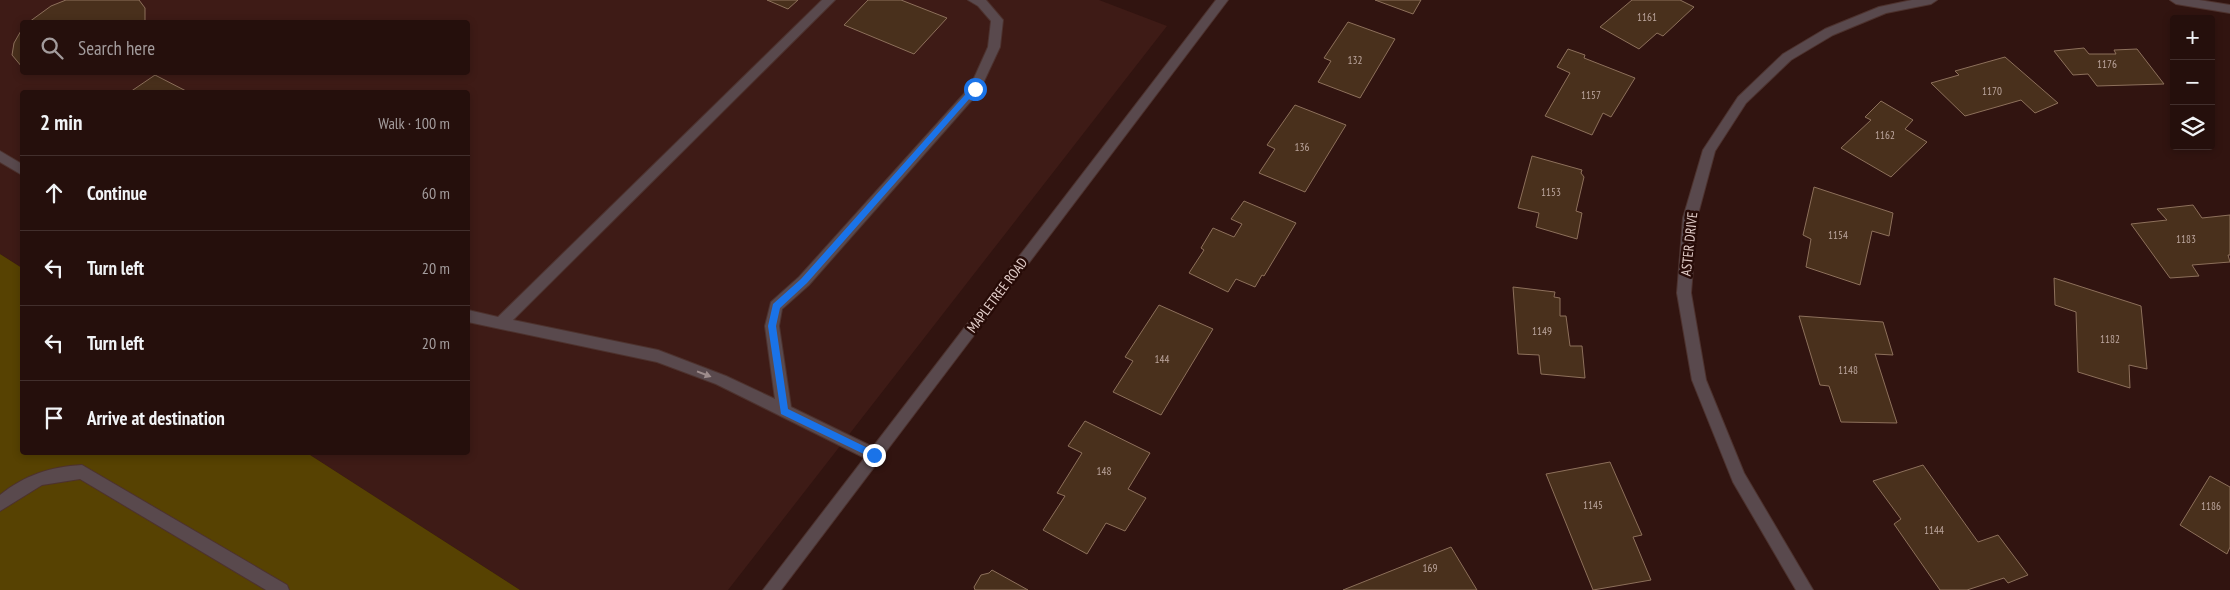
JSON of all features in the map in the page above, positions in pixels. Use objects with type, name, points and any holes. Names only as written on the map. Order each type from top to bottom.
[{"type":"street","points":[[501,323],[829,0]]},
{"type":"street","points":[[784,412],[772,326],[776,306],[804,281],[975,89],[994,46],[997,20],[982,3],[974,0]]},
{"type":"street","name":"MAPLETREE ROAD","points":[[771,590],[1222,0]]},
{"type":"street","name":"ASTER DRIVE","points":[[1805,590],[1738,478],[1699,380],[1684,293],[1690,218],[1710,150],[1742,100],[1788,57],[1829,32],[1884,10],[1931,0]]},
{"type":"street","points":[[2176,0],[2230,9]]},
{"type":"street","points":[[0,156],[20,169]]},
{"type":"street","points":[[470,316],[658,356],[721,380],[874,455]]},
{"type":"street","points":[[0,504],[22,486],[52,473],[82,472],[281,590]]},
{"type":"shaded area","points":[[0,0],[1099,0],[1167,26],[728,590],[520,590],[310,455],[470,455],[470,90],[20,90],[20,267],[0,254]]},
{"type":"shaded area","points":[[0,254],[20,267],[20,455],[310,455],[520,590],[0,590]]},
{"type":"building","points":[[66,0],[139,0],[145,8],[145,20],[32,20],[51,6]]},
{"type":"building","points":[[767,0],[798,0],[788,9]]},
{"type":"building","points":[[868,0],[901,0],[947,18],[914,54],[844,25]]},
{"type":"building","points":[[1375,0],[1421,0],[1413,14]]},
{"type":"building","points":[[1632,0],[1680,0],[1694,7],[1663,36],[1657,33],[1639,49],[1600,27]]},
{"type":"building","points":[[1348,22],[1395,39],[1360,98],[1318,82],[1331,61],[1324,58]]},
{"type":"building","points":[[20,32],[20,65],[12,55],[14,43]]},
{"type":"building","points":[[2084,48],[2089,54],[2116,54],[2114,50],[2137,49],[2164,84],[2097,86],[2088,74],[2073,75],[2054,51]]},
{"type":"building","points":[[1568,49],[1585,55],[1584,58],[1635,78],[1611,117],[1603,113],[1592,135],[1545,116],[1570,73],[1557,67]]},
{"type":"building","points":[[2005,57],[2058,103],[2035,113],[2021,100],[1965,116],[1931,83],[1959,75],[1955,71]]},
{"type":"building","points":[[155,75],[184,90],[133,90]]},
{"type":"building","points":[[1881,101],[1913,120],[1905,129],[1927,142],[1891,177],[1841,148],[1871,120],[1865,117]]},
{"type":"building","points":[[1295,105],[1346,125],[1305,192],[1259,173],[1275,149],[1267,145]]},
{"type":"building","points":[[1532,156],[1582,170],[1581,173],[1584,177],[1576,211],[1582,213],[1577,239],[1536,227],[1539,213],[1518,208]]},
{"type":"building","points":[[1814,187],[1893,213],[1889,236],[1872,231],[1860,285],[1806,267],[1811,239],[1803,235]]},
{"type":"building","points":[[1244,201],[1296,223],[1264,276],[1262,275],[1255,287],[1236,279],[1228,292],[1189,273],[1204,250],[1201,248],[1213,228],[1234,237],[1242,224],[1231,219]]},
{"type":"building","points":[[2193,205],[2202,218],[2230,215],[2230,255],[2228,255],[2230,262],[2192,265],[2199,276],[2170,278],[2131,224],[2167,220],[2157,209]]},
{"type":"building","points":[[2054,278],[2141,306],[2147,369],[2129,365],[2130,388],[2078,372],[2076,312],[2055,305]]},
{"type":"building","points":[[1513,287],[1555,292],[1554,297],[1560,298],[1560,316],[1566,316],[1570,346],[1582,346],[1585,378],[1541,374],[1539,355],[1518,354]]},
{"type":"building","points":[[1159,305],[1213,329],[1161,415],[1113,392],[1133,361],[1125,357]]},
{"type":"building","points":[[1799,316],[1883,322],[1893,355],[1875,354],[1897,423],[1841,422],[1829,386],[1820,385]]},
{"type":"building","points":[[1085,421],[1150,453],[1128,489],[1146,498],[1125,531],[1106,523],[1087,554],[1043,530],[1065,496],[1057,493],[1082,453],[1068,446]]},
{"type":"building","points":[[1610,462],[1642,535],[1633,537],[1651,580],[1593,590],[1546,474]]},
{"type":"building","points":[[1923,465],[1978,542],[1998,535],[2028,575],[2008,583],[2004,578],[1967,590],[1940,590],[1894,524],[1901,519],[1873,481]]},
{"type":"building","points":[[2210,476],[2230,487],[2230,547],[2227,554],[2180,525]]},
{"type":"building","points":[[1451,547],[1477,590],[1343,590]]},
{"type":"building","points":[[992,570],[1028,590],[975,590],[974,587],[981,575]]},
{"type":"route","points":[[874,455],[784,412],[772,326],[776,306],[804,281],[975,89]]}]
